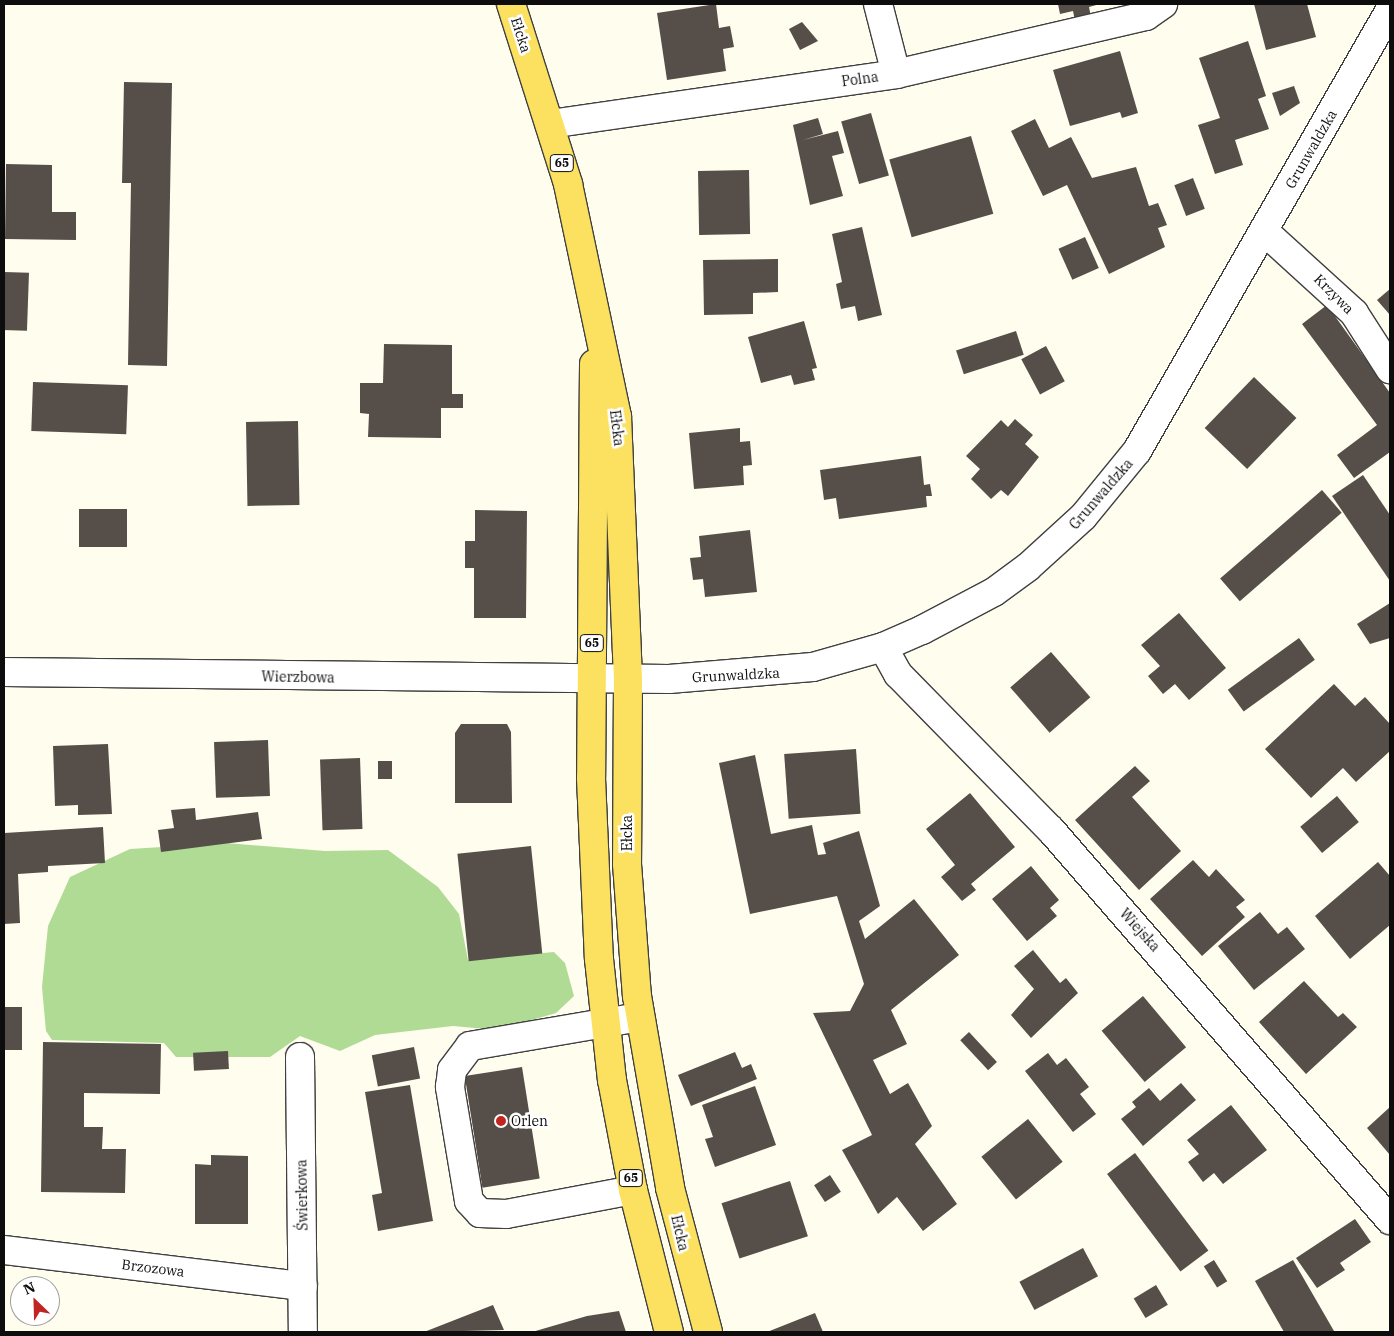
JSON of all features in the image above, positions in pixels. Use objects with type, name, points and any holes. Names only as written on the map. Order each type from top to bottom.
[{"type":"main road","name":"Ełcka","points":[[511,4],[550,124],[572,202],[595,328],[617,416],[628,680],[627,864],[640,1017],[670,1188],[708,1332]]},
{"type":"main road","name":"Ełcka","points":[[595,328],[592,681],[594,866],[605,1022],[633,1190],[670,1332]]},
{"type":"street","points":[[878,4],[896,74]]},
{"type":"street","name":"Polna","points":[[550,124],[896,74],[1146,16],[1163,4]]},
{"type":"street","name":"Grunwaldzka","points":[[592,681],[781,673],[883,647],[994,592],[1083,517],[1167,405],[1390,10]]},
{"type":"street","name":"Krzywa","points":[[1264,231],[1354,312],[1390,368]]},
{"type":"street","name":"Wiejska","points":[[883,647],[898,674],[1051,830],[1390,1220]]},
{"type":"street","name":"Wierzbowa","points":[[4,672],[592,681]]},
{"type":"street","points":[[633,1190],[506,1214],[480,1213],[468,1201],[450,1087],[460,1054],[470,1046],[640,1017]]},
{"type":"street","name":"Świerkowa","points":[[300,1057],[304,1332]]},
{"type":"street","name":"Brzozowa","points":[[4,1250],[303,1286]]},
{"type":"green space","points":[[226,843],[325,851],[388,850],[438,887],[459,914],[468,960],[554,952],[565,963],[574,996],[556,1013],[497,1030],[453,1026],[375,1035],[340,1051],[300,1036],[270,1057],[176,1057],[164,1043],[52,1040],[46,1031],[42,987],[48,926],[70,877],[130,849]]},
{"type":"building","points":[[716,4],[719,28],[730,26],[734,47],[723,49],[726,71],[667,80],[657,13]]},
{"type":"building","points":[[1058,4],[1100,4],[1089,7],[1091,17],[1075,21],[1073,11],[1060,14]]},
{"type":"building","points":[[1254,4],[1307,4],[1316,37],[1266,50]]},
{"type":"building","points":[[802,22],[818,41],[800,50],[789,29]]},
{"type":"building","points":[[1248,41],[1266,96],[1258,99],[1269,129],[1235,140],[1243,165],[1215,174],[1198,125],[1220,118],[1199,58]]},
{"type":"building","points":[[1120,51],[1138,113],[1122,118],[1120,112],[1070,126],[1053,70]]},
{"type":"building","points":[[124,82],[172,83],[167,366],[128,365],[131,183],[122,183]]},
{"type":"building","points":[[1294,86],[1300,103],[1280,116],[1272,93]]},
{"type":"building","points":[[871,113],[889,175],[859,184],[841,122]]},
{"type":"building","points":[[818,118],[823,134],[803,140],[838,131],[844,153],[832,156],[843,196],[810,205],[793,125]]},
{"type":"building","points":[[1035,119],[1049,148],[1071,137],[1092,178],[1136,167],[1149,206],[1158,203],[1167,225],[1158,228],[1165,247],[1109,274],[1067,185],[1043,196],[1011,131]]},
{"type":"building","points":[[971,136],[993,214],[912,237],[889,159]]},
{"type":"building","points":[[6,164],[52,165],[52,212],[76,212],[76,240],[5,239]]},
{"type":"building","points":[[749,170],[750,234],[699,235],[698,171]]},
{"type":"building","points":[[1193,178],[1205,209],[1186,216],[1174,185]]},
{"type":"building","points":[[862,227],[882,315],[858,321],[855,306],[841,309],[836,284],[842,282],[832,234]]},
{"type":"building","points":[[1085,237],[1099,268],[1072,280],[1059,249]]},
{"type":"building","points":[[778,259],[778,292],[753,293],[753,314],[704,315],[703,260]]},
{"type":"building","points":[[4,272],[29,273],[27,331],[4,330]]},
{"type":"building","points":[[1390,289],[1390,315],[1377,300]]},
{"type":"building","points":[[1327,305],[1390,393],[1390,452],[1354,478],[1337,455],[1377,425],[1302,324]]},
{"type":"building","points":[[804,321],[817,368],[812,369],[815,380],[794,385],[791,375],[761,383],[748,337]]},
{"type":"building","points":[[1016,331],[1024,355],[964,374],[956,350]]},
{"type":"building","points":[[384,344],[452,345],[452,394],[463,394],[463,408],[441,408],[441,438],[368,437],[369,414],[360,413],[360,383],[383,383]]},
{"type":"building","points":[[1046,346],[1065,381],[1040,394],[1021,359]]},
{"type":"building","points":[[1254,377],[1296,418],[1247,469],[1205,428]]},
{"type":"building","points":[[33,382],[128,385],[126,434],[31,431]]},
{"type":"building","points":[[1015,419],[1033,435],[1025,444],[1039,457],[1008,496],[1001,490],[991,499],[971,479],[980,469],[966,456],[1001,420],[1008,427]]},
{"type":"building","points":[[298,421],[299,505],[247,506],[246,422]]},
{"type":"building","points":[[740,428],[740,442],[750,441],[752,465],[743,466],[744,485],[694,489],[689,433]]},
{"type":"building","points":[[921,456],[924,485],[930,484],[932,496],[926,496],[927,507],[839,519],[836,498],[824,500],[820,470]]},
{"type":"building","points":[[1363,475],[1390,515],[1390,581],[1332,496]]},
{"type":"building","points":[[1322,490],[1342,513],[1240,601],[1220,579]]},
{"type":"building","points":[[79,509],[127,509],[127,547],[79,547]]},
{"type":"building","points":[[475,510],[527,511],[526,618],[474,618],[474,568],[465,568],[465,541],[475,541]]},
{"type":"building","points":[[750,530],[757,592],[705,597],[703,579],[693,580],[690,558],[701,557],[699,536]]},
{"type":"building","points":[[1390,603],[1390,638],[1370,644],[1357,624]]},
{"type":"building","points":[[1179,613],[1226,668],[1189,700],[1175,684],[1163,694],[1148,676],[1160,666],[1141,645]]},
{"type":"building","points":[[1299,638],[1315,660],[1244,712],[1228,690]]},
{"type":"building","points":[[1051,652],[1090,697],[1050,733],[1010,687]]},
{"type":"building","points":[[1334,684],[1355,706],[1365,697],[1390,724],[1390,751],[1356,782],[1343,768],[1311,798],[1265,749]]},
{"type":"building","points":[[461,724],[507,724],[511,732],[512,803],[455,803],[455,733]]},
{"type":"building","points":[[268,740],[270,796],[216,798],[214,742]]},
{"type":"building","points":[[108,744],[112,814],[78,815],[78,805],[55,806],[53,746]]},
{"type":"building","points":[[856,749],[861,814],[789,819],[784,754]]},
{"type":"building","points":[[755,755],[771,834],[812,825],[818,855],[826,854],[823,843],[859,831],[880,906],[859,921],[865,939],[914,899],[959,955],[891,1010],[907,1044],[873,1060],[890,1094],[908,1083],[932,1126],[915,1144],[957,1204],[923,1231],[897,1197],[878,1214],[842,1150],[872,1135],[813,1013],[850,1011],[864,984],[837,896],[750,914],[719,763]]},
{"type":"building","points":[[360,758],[362,829],[323,830],[320,759]]},
{"type":"building","points":[[378,761],[392,761],[392,779],[378,779]]},
{"type":"building","points":[[1135,766],[1150,781],[1132,797],[1181,851],[1139,890],[1075,820]]},
{"type":"building","points":[[970,793],[1015,847],[971,884],[976,890],[962,901],[941,877],[955,865],[926,829]]},
{"type":"building","points":[[1337,796],[1359,822],[1322,853],[1300,827]]},
{"type":"building","points":[[195,808],[196,820],[258,812],[262,839],[161,852],[158,830],[174,828],[171,810]]},
{"type":"building","points":[[103,827],[105,863],[48,866],[48,872],[18,874],[20,923],[4,924],[4,833]]},
{"type":"building","points":[[531,846],[542,953],[469,961],[457,854]]},
{"type":"building","points":[[1193,860],[1209,877],[1216,869],[1245,900],[1236,907],[1245,917],[1202,956],[1150,899]]},
{"type":"building","points":[[1378,862],[1390,876],[1390,925],[1350,959],[1315,916]]},
{"type":"building","points":[[1031,866],[1059,900],[1050,908],[1057,916],[1027,941],[992,899]]},
{"type":"building","points":[[1260,912],[1278,934],[1287,927],[1305,949],[1254,990],[1218,946]]},
{"type":"building","points":[[1033,950],[1060,983],[1066,978],[1078,993],[1031,1038],[1011,1015],[1034,989],[1014,966]]},
{"type":"building","points":[[1304,981],[1338,1017],[1343,1013],[1357,1027],[1306,1074],[1259,1022]]},
{"type":"building","points":[[1143,996],[1186,1047],[1145,1082],[1102,1031]]},
{"type":"building","points":[[4,1007],[22,1007],[22,1050],[4,1050]]},
{"type":"building","points":[[969,1032],[997,1062],[988,1070],[960,1040]]},
{"type":"building","points":[[43,1042],[161,1044],[160,1094],[84,1093],[84,1127],[103,1127],[102,1149],[126,1149],[125,1193],[41,1192]]},
{"type":"building","points":[[414,1047],[420,1078],[378,1087],[372,1055]]},
{"type":"building","points":[[228,1051],[229,1069],[194,1071],[193,1053]]},
{"type":"building","points":[[735,1052],[742,1068],[751,1064],[757,1079],[691,1106],[678,1075]]},
{"type":"building","points":[[1048,1053],[1057,1065],[1066,1058],[1089,1087],[1080,1094],[1096,1114],[1073,1132],[1025,1071]]},
{"type":"building","points":[[522,1067],[540,1179],[482,1188],[465,1076]]},
{"type":"building","points":[[1181,1083],[1196,1100],[1143,1146],[1121,1119],[1136,1107],[1132,1102],[1149,1088],[1160,1101]]},
{"type":"building","points":[[410,1085],[433,1221],[378,1231],[372,1195],[382,1193],[365,1092]]},
{"type":"building","points":[[755,1086],[776,1145],[715,1167],[705,1139],[713,1137],[702,1105]]},
{"type":"building","points":[[1231,1105],[1267,1150],[1223,1184],[1214,1173],[1203,1182],[1188,1162],[1199,1154],[1187,1140]]},
{"type":"building","points":[[1390,1107],[1390,1155],[1367,1128]]},
{"type":"building","points":[[1028,1119],[1063,1162],[1016,1200],[981,1157]]},
{"type":"building","points":[[1135,1153],[1208,1250],[1180,1271],[1107,1174]]},
{"type":"building","points":[[211,1155],[248,1156],[248,1224],[195,1224],[195,1164],[211,1165]]},
{"type":"building","points":[[830,1175],[841,1192],[825,1202],[814,1185]]},
{"type":"building","points":[[790,1181],[808,1236],[739,1258],[722,1203]]},
{"type":"building","points":[[1355,1219],[1371,1242],[1340,1263],[1345,1270],[1317,1288],[1296,1258]]},
{"type":"building","points":[[1083,1248],[1098,1276],[1034,1310],[1019,1282]]},
{"type":"building","points":[[1214,1260],[1227,1281],[1217,1288],[1204,1266]]},
{"type":"building","points":[[1293,1260],[1334,1331],[1284,1332],[1255,1281]]},
{"type":"building","points":[[1156,1285],[1168,1305],[1146,1318],[1134,1298]]},
{"type":"building","points":[[493,1305],[504,1330],[424,1332]]},
{"type":"building","points":[[619,1311],[626,1332],[532,1332],[587,1316]]},
{"type":"building","points":[[815,1313],[823,1332],[767,1332]]},
{"type":"place","name":"Orlen","points":[[501,1121]]}]
